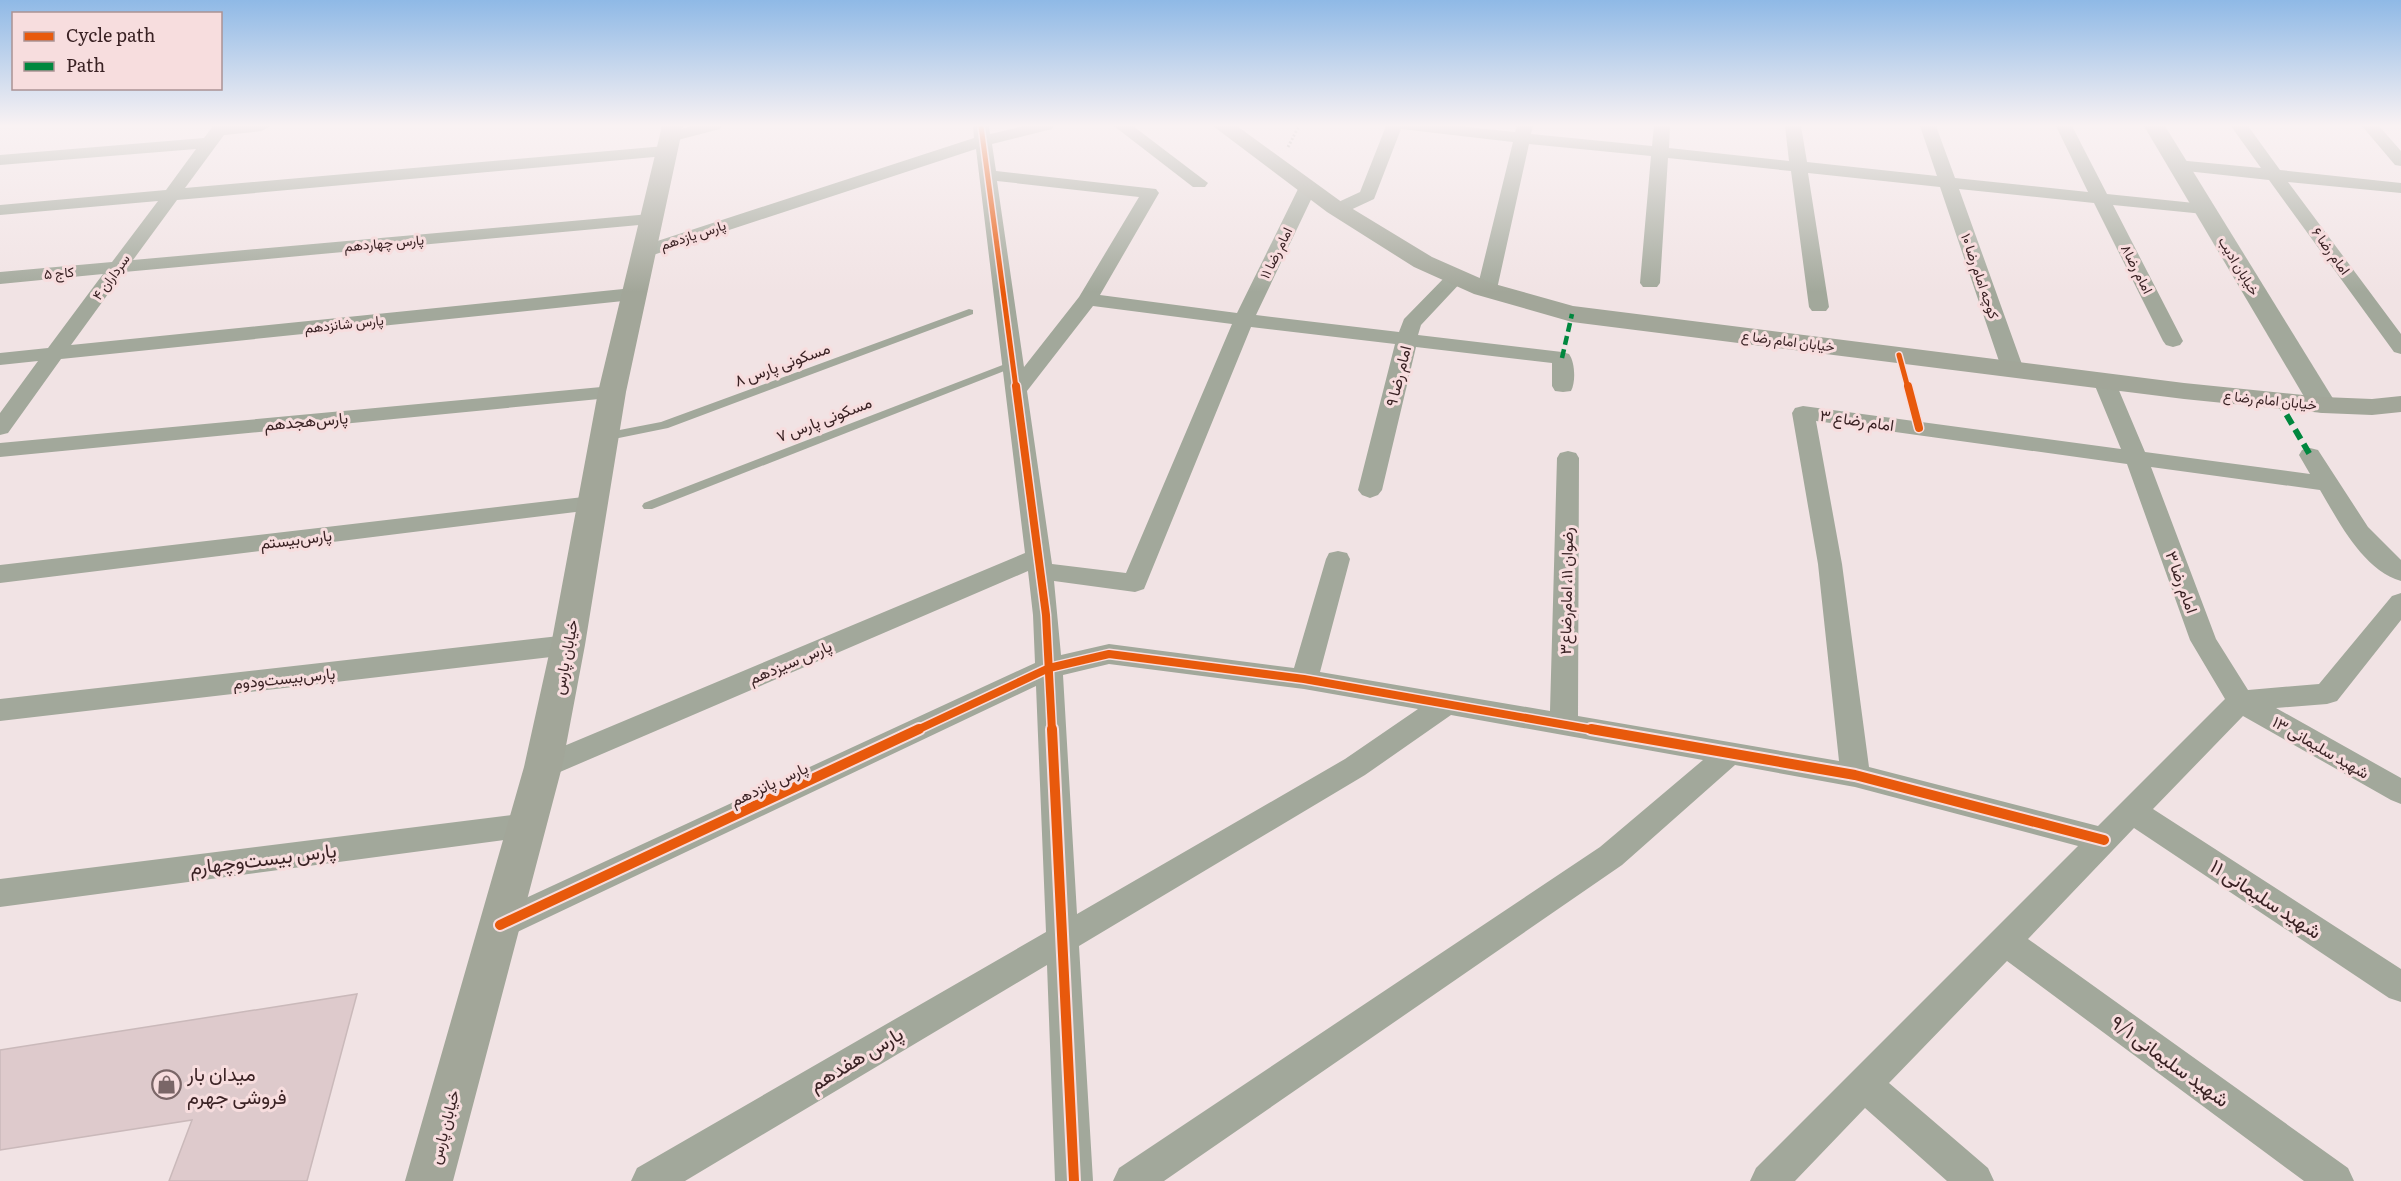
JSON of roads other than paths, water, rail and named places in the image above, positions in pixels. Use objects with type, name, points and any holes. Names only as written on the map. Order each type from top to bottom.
[{"type":"main road","name":"خیابان پارس","points":[[429,1181],[543,767],[568,645],[612,392],[659,181]]},
{"type":"main road","name":"خیابان امام رضا ع","points":[[1300,181],[1338,209],[1408,254],[1455,278],[1572,314],[2013,370],[2324,405],[2372,407],[2401,404]]},
{"type":"street","name":"سرداران ۴","points":[[0,428],[182,181]]},
{"type":"street","points":[[0,210],[172,195],[293,181]]},
{"type":"street","name":"پارس‌‌ یازدهم","points":[[643,252],[847,181]]},
{"type":"street","points":[[988,181],[1046,615],[1074,1181]]},
{"type":"street","points":[[1016,391],[1088,299],[1150,193],[1042,181]]},
{"type":"street","points":[[1338,209],[1368,195],[1373,181]]},
{"type":"street","points":[[1487,289],[1512,181]]},
{"type":"street","points":[[1650,283],[1656,181]]},
{"type":"street","points":[[1802,181],[1819,307]]},
{"type":"street","name":"کوچه امام رضا ۱۰","points":[[1947,181],[2013,370]]},
{"type":"street","points":[[1948,181],[2204,209]]},
{"type":"street","name":"امام رضا۸","points":[[2092,181],[2173,341]]},
{"type":"street","name":"خیابان ادیب","points":[[2187,181],[2324,405]]},
{"type":"street","name":"امام رضا ۶","points":[[2279,181],[2401,348]]},
{"type":"street","points":[[2334,181],[2401,188]]},
{"type":"street","name":"امام رضا ۱۱","points":[[1039,564],[1135,583],[1244,320],[1308,187]]},
{"type":"street","name":"پارس‌‌ چهاردهم","points":[[118,268],[650,219]]},
{"type":"street","name":"کاج ۵","points":[[0,278],[118,268]]},
{"type":"street","name":"امام رضا ۹","points":[[1370,490],[1411,323],[1455,278]]},
{"type":"street","name":"پارس‌‌ شانزدهم","points":[[0,359],[633,294]]},
{"type":"street","points":[[1088,299],[1406,341],[1562,358],[1563,386]]},
{"type":"street","name":"امام رضا ۳","points":[[2104,381],[2136,458],[2203,640],[2240,701]]},
{"type":"street","name":"پارس‌‌هجدهم","points":[[0,450],[612,392]]},
{"type":"street","name":"امام رضا‌ع ۳","points":[[1855,775],[1830,564],[1803,413],[2136,458]]},
{"type":"street","points":[[2310,455],[2353,524],[2390,566],[2401,572]]},
{"type":"street","name":"رضوان ۱۱، امام‌رضا‌ع‌۳","points":[[1564,724],[1569,458]]},
{"type":"street","points":[[2136,458],[2328,484]]},
{"type":"street","name":"پارس‌بیستم","points":[[0,574],[592,504]]},
{"type":"street","points":[[1304,679],[1338,559]]},
{"type":"street","name":"پارس‌ سیزدهم","points":[[543,767],[1039,564]]},
{"type":"street","points":[[1768,1181],[2240,701],[2327,694],[2398,611]]},
{"type":"street","name":"پارس‌بیست‌و‌دوم","points":[[0,710],[568,645]]},
{"type":"street","name":"پارس‌ پانزدهم","points":[[500,925],[1049,668],[1109,654],[1304,679],[1855,775],[2104,840]]},
{"type":"street","name":"شهید سلیمانی ۱۳","points":[[2240,701],[2401,792]]},
{"type":"street","name":"پارس‌ هفدهم","points":[[650,1181],[1355,767],[1446,704]]},
{"type":"street","points":[[1132,1181],[1611,856],[1730,753]]},
{"type":"street","name":"شهید سلیمانی ۱۱","points":[[2132,812],[2401,987]]},
{"type":"street","name":"پارس بیست‌وچهارم","points":[[0,893],[527,825]]},
{"type":"street","name":"شهید سلیمانی ۹/۱","points":[[2005,940],[2335,1181]]},
{"type":"street","points":[[1863,1084],[1975,1181]]},
{"type":"lane","name":"مسکونی پارس ۸","points":[[604,437],[664,425],[969,312]]},
{"type":"lane","name":"مسکونی ‌پارس ۷","points":[[648,506],[1012,364]]},
{"type":"place","name":"میدان بار فروشی جهرم","points":[[166,1085]]}]
